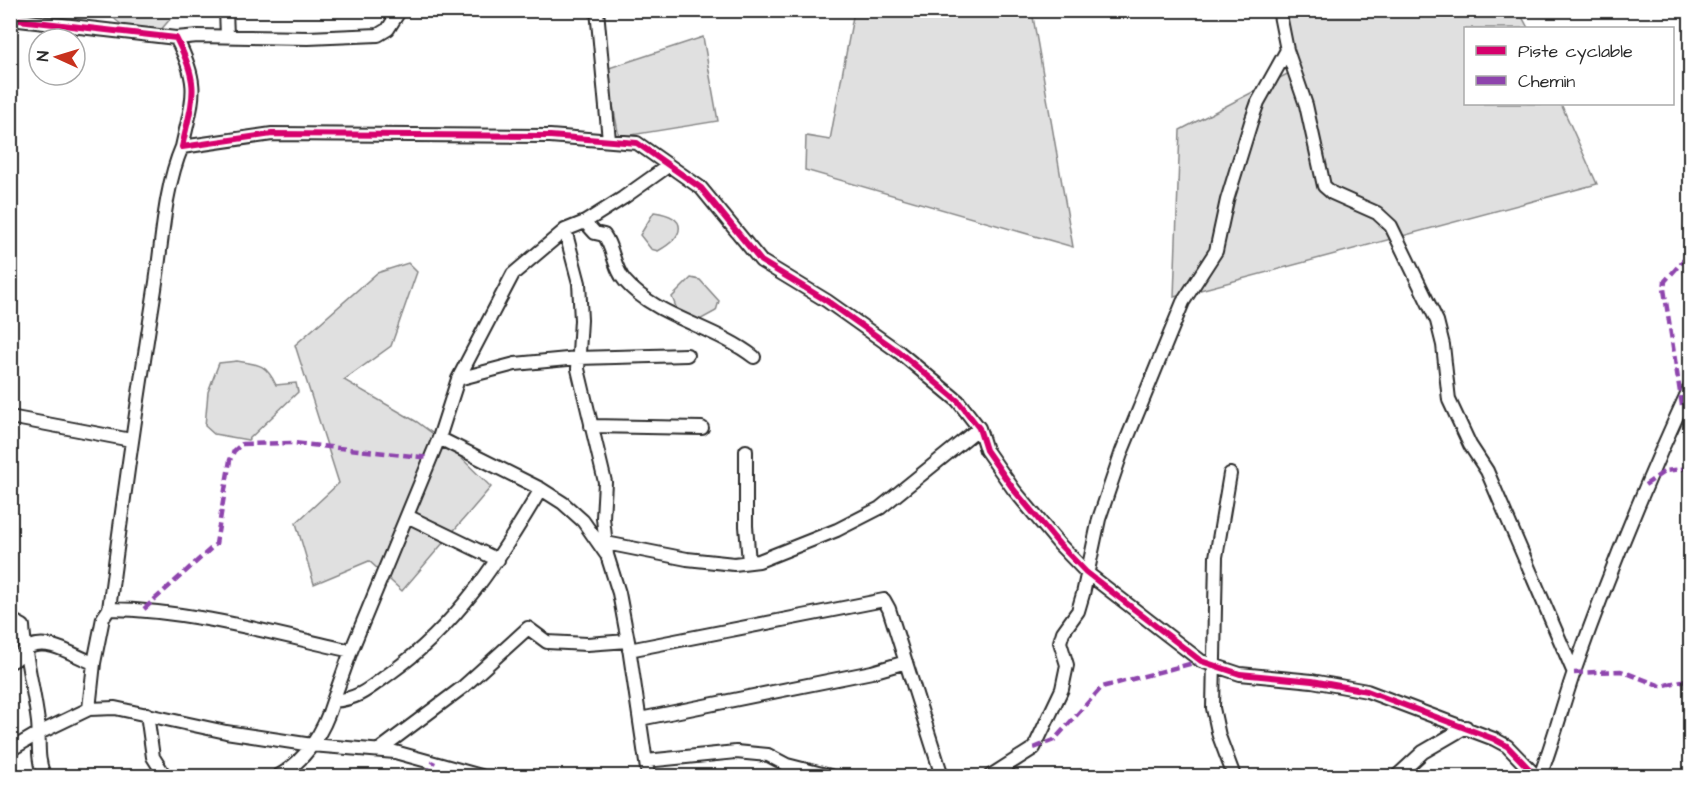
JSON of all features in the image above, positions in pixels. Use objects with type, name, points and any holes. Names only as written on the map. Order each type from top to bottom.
[{"type":"street","points":[[226,10],[227,36]]},
{"type":"street","points":[[10,19],[176,38],[227,36],[308,38],[378,35],[388,29],[400,10]]},
{"type":"street","points":[[597,10],[609,141]]},
{"type":"street","points":[[1279,10],[1287,51],[1306,105],[1324,186],[1332,193],[1377,213],[1391,226],[1437,321],[1443,345],[1449,400],[1470,445],[1487,471],[1574,673]]},
{"type":"street","points":[[89,709],[94,663],[103,618],[109,609],[131,440],[156,279],[158,250],[175,164],[182,147],[194,94],[191,66],[176,38]]},
{"type":"street","points":[[990,777],[1034,748],[1067,675],[1060,642],[1063,632],[1078,611],[1102,510],[1138,408],[1163,357],[1183,302],[1216,251],[1227,200],[1258,102],[1287,51]]},
{"type":"street","points":[[182,147],[272,134],[550,135],[637,143],[701,188],[761,261],[827,301],[899,352],[958,401],[979,428],[986,450],[1014,490],[1086,572],[1140,612],[1184,649],[1216,668],[1249,675],[1312,681],[1367,692],[1466,727],[1507,746],[1538,777],[1559,727],[1574,673],[1645,485],[1690,387]]},
{"type":"street","points":[[278,777],[292,772],[327,722],[351,651],[439,438],[458,379],[513,274],[565,230],[585,222],[668,166]]},
{"type":"street","points":[[585,222],[595,233],[603,235],[608,240],[613,264],[626,282],[663,308],[736,342],[754,357]]},
{"type":"street","points":[[565,230],[579,283],[581,320],[578,369],[605,482],[606,549],[619,593],[648,777]]},
{"type":"street","points":[[458,379],[515,364],[578,358],[687,355]]},
{"type":"street","points":[[10,417],[131,440]]},
{"type":"street","points":[[591,426],[702,428]]},
{"type":"street","points":[[439,438],[541,489],[563,503],[583,521],[606,549],[734,564],[749,562],[837,530],[880,508],[979,428]]},
{"type":"street","points":[[746,451],[746,526],[749,562]]},
{"type":"street","points":[[1230,474],[1216,557],[1214,708],[1221,744],[1234,777]]},
{"type":"street","points":[[333,701],[353,699],[408,661],[459,613],[498,560],[541,489]]},
{"type":"street","points":[[407,516],[498,560]]},
{"type":"street","points":[[379,750],[463,687],[528,628],[546,642],[628,646],[884,600],[889,609],[942,777]]},
{"type":"street","points":[[109,609],[144,609],[214,620],[351,651]]},
{"type":"street","points":[[10,619],[23,626],[24,649],[39,733],[39,759],[45,777]]},
{"type":"street","points":[[10,662],[17,660],[24,649],[44,645],[60,648],[94,663]]},
{"type":"street","points":[[640,719],[872,672],[906,662]]},
{"type":"street","points":[[10,750],[89,709],[115,708],[226,732],[312,745],[379,750],[434,761],[482,777]]},
{"type":"street","points":[[147,714],[153,757],[165,777]]},
{"type":"street","points":[[1398,777],[1423,752],[1466,727]]},
{"type":"street","points":[[646,761],[736,752],[768,755],[787,765],[830,777]]},
{"type":"shaded area","points":[[109,11],[197,11],[172,17],[159,32],[124,26],[113,18]]},
{"type":"shaded area","points":[[854,11],[1032,11],[1073,247],[805,170],[806,136],[830,140]]},
{"type":"shaded area","points":[[1279,11],[1519,11],[1527,27],[1464,27],[1464,105],[1561,105],[1597,184],[1174,297],[1180,130],[1295,70]]},
{"type":"shaded area","points":[[703,37],[718,121],[619,137],[606,69]]},
{"type":"shaded area","points":[[654,212],[673,218],[679,228],[674,239],[658,251],[651,249],[640,235]]},
{"type":"shaded area","points":[[408,263],[417,272],[391,346],[344,380],[417,422],[447,444],[491,487],[402,591],[369,561],[314,584],[296,523],[339,483],[295,345],[377,273]]},
{"type":"shaded area","points":[[691,278],[700,280],[719,301],[716,311],[696,322],[678,312],[672,297]]},
{"type":"shaded area","points":[[237,361],[261,366],[269,373],[276,385],[296,383],[298,392],[248,440],[214,434],[205,426],[208,392],[219,363]]},
{"type":"marked path","points":[[1682,405],[1664,289],[1665,281],[1690,253]]},
{"type":"marked path","points":[[144,609],[216,544],[230,460],[234,451],[242,444],[294,443],[430,458]]},
{"type":"marked path","points":[[1645,485],[1665,471],[1690,468]]},
{"type":"marked path","points":[[1034,748],[1054,740],[1102,687],[1201,661]]},
{"type":"marked path","points":[[1574,673],[1621,671],[1661,686],[1690,679]]},
{"type":"marked path","points":[[427,776],[434,761]]},
{"type":"cycle path","points":[[10,19],[176,38],[192,80],[192,103],[182,147],[272,134],[550,136],[637,143],[701,188],[761,261],[827,301],[899,352],[958,401],[979,428],[986,450],[1014,490],[1059,544],[1086,572],[1201,661],[1240,674],[1312,681],[1367,691],[1494,739],[1507,746],[1536,776]]}]
